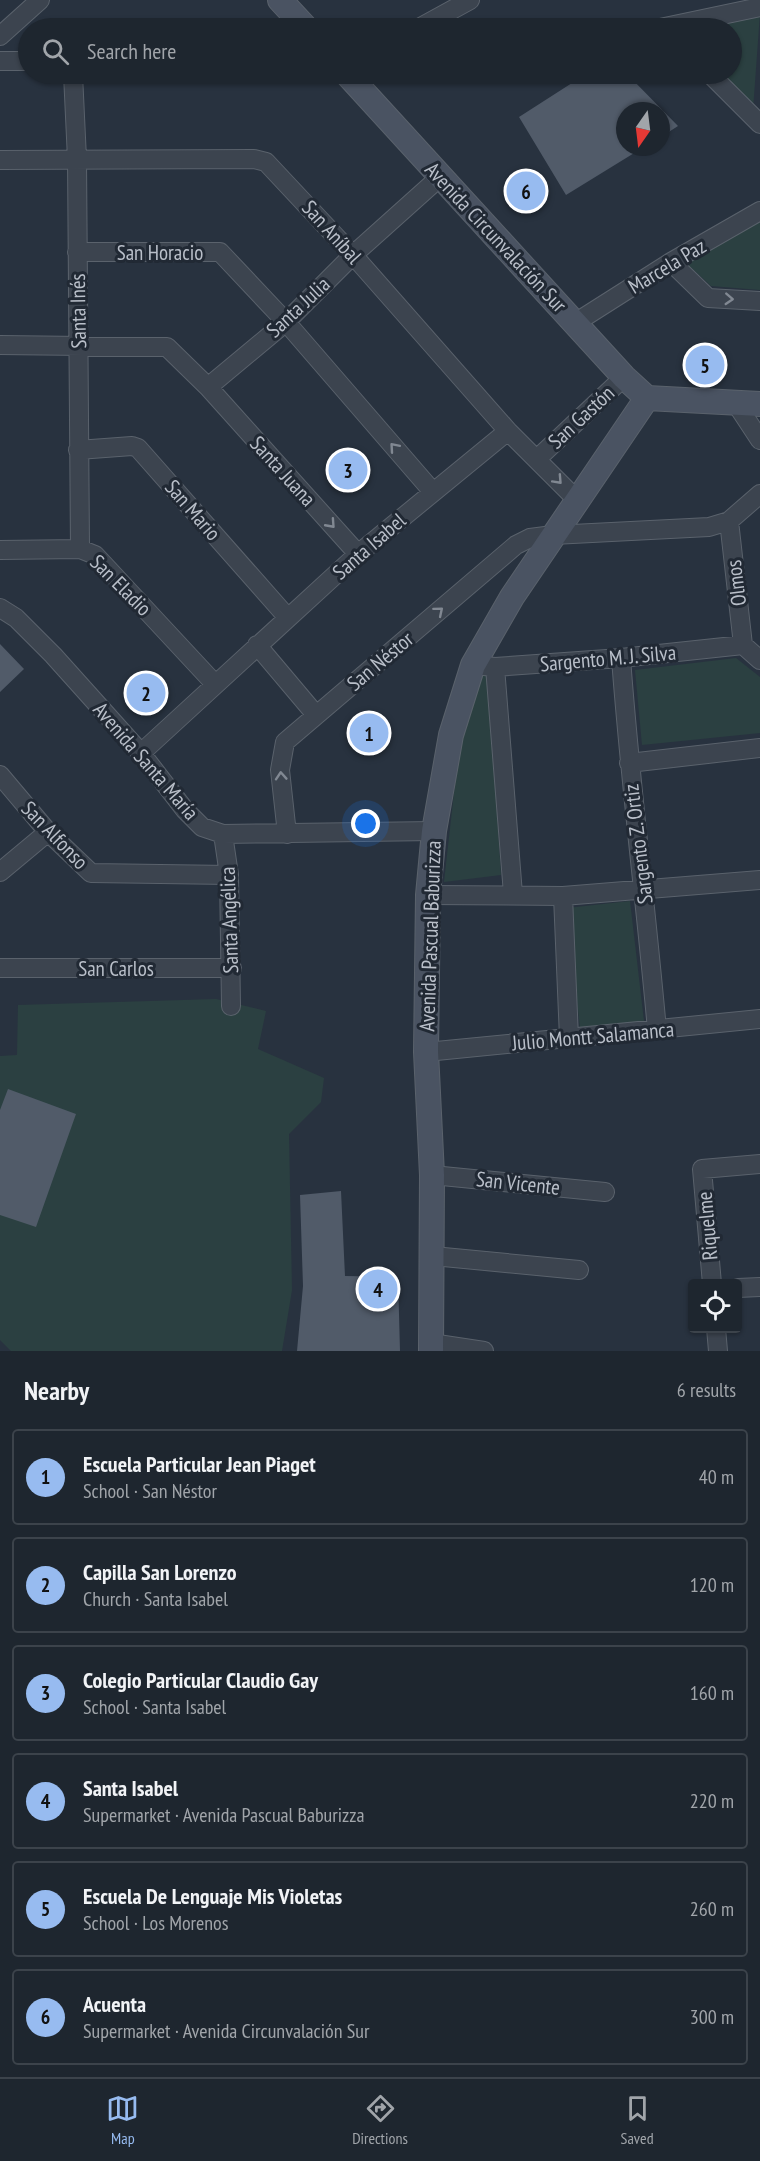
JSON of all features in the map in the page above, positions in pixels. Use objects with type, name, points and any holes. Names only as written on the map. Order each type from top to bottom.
[{"type":"main road","points":[[280,0],[297,18]]},
{"type":"main road","name":"Avenida Circunvalación Sur","points":[[356,84],[624,376],[647,398]]},
{"type":"main road","points":[[647,398],[760,404]]},
{"type":"main road","name":"Avenida Pascual Baburizza","points":[[431,1347],[432,1175],[426,1053],[428,895],[434,831],[451,735],[484,666],[553,535],[647,398]]},
{"type":"street","points":[[20,18],[40,0]]},
{"type":"street","points":[[437,18],[470,0]]},
{"type":"street","points":[[709,18],[760,7]]},
{"type":"street","points":[[0,36],[18,20]]},
{"type":"street","points":[[0,61],[18,61]]},
{"type":"street","name":"Santa Inés","points":[[73,84],[77,159],[80,549]]},
{"type":"street","points":[[720,84],[760,124]]},
{"type":"street","name":"San Aníbal","points":[[0,160],[261,160],[271,165],[508,430],[577,500]]},
{"type":"street","name":"Santa Julia","points":[[208,387],[286,322],[352,255],[440,177]]},
{"type":"street","name":"Marcela Paz","points":[[575,323],[671,262],[760,211]]},
{"type":"street","name":"San Horacio","points":[[77,252],[220,252],[286,322]]},
{"type":"street","points":[[671,262],[708,298],[760,301]]},
{"type":"street","points":[[286,322],[432,492]]},
{"type":"street","name":"Santa Juana","points":[[0,345],[167,347],[208,387],[358,554]]},
{"type":"street","name":"San Gastón","points":[[538,458],[624,376]]},
{"type":"street","points":[[735,402],[760,440]]},
{"type":"street","name":"Santa Isabel","points":[[141,753],[214,683],[358,554],[508,430]]},
{"type":"street","name":"San Mario","points":[[78,450],[132,446],[138,448],[288,618]]},
{"type":"street","points":[[729,521],[760,494]]},
{"type":"street","name":"San Néstor","points":[[287,834],[280,770],[285,742],[516,545],[530,538],[553,535],[709,527],[729,521]]},
{"type":"street","name":"Olmos","points":[[729,521],[743,645]]},
{"type":"street","name":"San Eladio","points":[[0,550],[80,549],[95,555],[214,683]]},
{"type":"street","name":"Avenida Santa María","points":[[0,608],[16,618],[53,655],[141,753],[185,810],[202,827],[223,834],[434,831]]},
{"type":"street","points":[[257,645],[316,715]]},
{"type":"street","points":[[743,645],[760,660]]},
{"type":"street","name":"Sargento M. J. Silva","points":[[484,666],[621,658],[743,645]]},
{"type":"street","name":"Sargento Z. Ortiz","points":[[621,658],[629,763],[645,889],[657,1030]]},
{"type":"street","points":[[484,666],[513,894]]},
{"type":"street","points":[[629,763],[760,748]]},
{"type":"street","name":"San Alfonso","points":[[0,775],[48,832],[92,873],[229,875]]},
{"type":"street","points":[[0,872],[48,832]]},
{"type":"street","name":"Santa Angélica","points":[[223,834],[229,875],[231,1006]]},
{"type":"street","points":[[428,895],[562,896],[760,880]]},
{"type":"street","points":[[562,896],[569,1038]]},
{"type":"street","name":"San Carlos","points":[[0,968],[232,968]]},
{"type":"street","name":"Julio Montt Salamanca","points":[[426,1053],[760,1019]]},
{"type":"street","name":"Riquelme","points":[[712,1279],[702,1169],[760,1164]]},
{"type":"street","name":"San Vicente","points":[[432,1175],[605,1192]]},
{"type":"street","points":[[433,1256],[579,1270]]},
{"type":"street","points":[[742,1288],[760,1287]]},
{"type":"street","points":[[716,1333],[718,1351]]},
{"type":"street","points":[[431,1347],[484,1351]]},
{"type":"green space","points":[[760,13],[753,110],[728,84],[742,84],[742,18],[735,18]]},
{"type":"green space","points":[[760,217],[760,290],[711,286],[684,261]]},
{"type":"green space","points":[[736,658],[760,677],[760,733],[642,745],[635,670]]},
{"type":"green space","points":[[488,669],[501,875],[444,882],[460,739],[477,672]]},
{"type":"green space","points":[[630,901],[644,1021],[580,1028],[567,908]]},
{"type":"green space","points":[[216,999],[266,1011],[258,1049],[324,1078],[321,1102],[289,1134],[292,1290],[282,1351],[11,1351],[0,1340],[0,1056],[17,1055],[18,1005]]},
{"type":"building","points":[[570,84],[637,84],[654,102],[616,102],[616,156],[629,156],[566,195],[519,117]]},
{"type":"building","points":[[670,118],[678,126],[670,131]]},
{"type":"building","points":[[0,644],[24,669],[0,692]]},
{"type":"building","points":[[8,1089],[76,1114],[36,1227],[0,1215],[0,1110]]},
{"type":"building","points":[[341,1191],[345,1276],[398,1277],[400,1351],[297,1351],[303,1286],[300,1195]]},
{"type":"place","name":"Acuenta","points":[[526,191]]},
{"type":"place","name":"Escuela De Lenguaje Mis Violetas","points":[[705,365]]},
{"type":"place","name":"Colegio Particular Claudio Gay","points":[[348,470]]},
{"type":"place","name":"Capilla San Lorenzo","points":[[146,693]]},
{"type":"place","name":"Escuela Particular Jean Piaget","points":[[369,733]]},
{"type":"place","name":"Santa Isabel","points":[[378,1289]]}]
